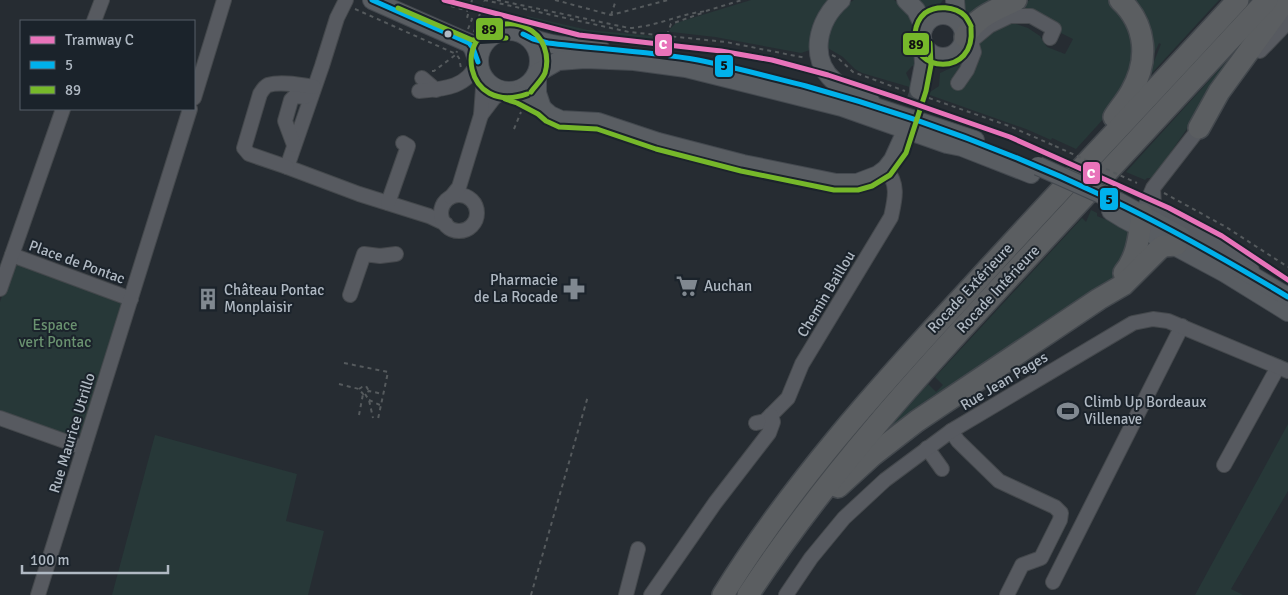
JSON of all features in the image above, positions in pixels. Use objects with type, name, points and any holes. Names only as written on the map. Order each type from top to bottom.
[{"type":"highway","points":[[965,36],[982,16],[1016,0]]},
{"type":"highway","points":[[1082,165],[1131,92],[1140,73],[1144,57],[1140,28],[1133,15],[1120,0]]},
{"type":"highway","name":"Rocade Extérieure","points":[[723,595],[788,500],[846,428],[925,337],[1082,165],[1238,0]]},
{"type":"highway","name":"Rocade Intérieure","points":[[748,595],[795,526],[849,457],[939,353],[1267,0]]},
{"type":"highway","points":[[1199,128],[1219,92],[1286,0]]},
{"type":"highway","points":[[1099,299],[1119,280],[1131,263],[1138,245],[1141,221]]},
{"type":"highway","points":[[795,526],[873,455],[916,421],[1124,284],[1163,246],[1176,246]]},
{"type":"highway","points":[[715,595],[735,576]]},
{"type":"main road","points":[[372,0],[469,44],[473,48],[480,69],[493,87],[520,96],[561,120],[598,122],[658,142],[734,162],[836,183],[857,182],[869,179],[886,169],[893,160],[903,138]]},
{"type":"main road","points":[[397,0],[474,32],[514,31],[548,43],[634,50],[688,58],[804,86],[882,108],[966,137],[1115,206],[1282,293]]},
{"type":"main road","points":[[841,0],[830,9],[820,31],[818,50],[822,62],[826,72],[834,82],[882,108]]},
{"type":"main road","points":[[906,0],[916,10],[927,29],[926,49],[936,56],[949,56]]},
{"type":"main road","points":[[946,0],[927,29],[924,64],[918,90],[941,62],[960,49],[965,36],[956,13],[955,0]]},
{"type":"main road","points":[[927,29],[948,15],[955,18],[965,36]]},
{"type":"main road","points":[[480,69],[479,53],[489,38],[496,33],[505,31]]},
{"type":"main road","points":[[523,34],[530,39],[539,55],[537,94],[542,108]]},
{"type":"main road","points":[[505,92],[517,91],[525,87],[537,73],[558,61],[585,58],[634,61],[686,68],[842,107],[947,144],[1034,170]]},
{"type":"main road","points":[[1141,221],[1176,246],[1225,273],[1288,312]]},
{"type":"street","points":[[94,20],[102,0]]},
{"type":"street","points":[[195,95],[224,0]]},
{"type":"street","points":[[286,167],[337,18],[346,0]]},
{"type":"street","points":[[958,83],[967,70],[974,52],[965,36],[1010,16],[1019,15],[1031,16],[1054,29],[1050,38]]},
{"type":"street","points":[[1141,221],[1153,188],[1249,64],[1288,22]]},
{"type":"street","points":[[422,81],[436,90],[448,88],[480,69],[483,93],[481,115],[459,194],[444,204],[442,210],[443,220],[446,224],[450,228],[459,230],[472,225],[475,221],[477,210],[472,200],[459,194]]},
{"type":"street","points":[[313,89],[281,84],[268,85],[260,94],[246,138],[245,151],[359,194],[429,216],[446,224]]},
{"type":"street","points":[[481,115],[494,98],[505,92]]},
{"type":"street","points":[[0,288],[63,110]]},
{"type":"street","name":"Rue Maurice Utrillo","points":[[38,595],[190,110]]},
{"type":"street","points":[[388,203],[408,146],[403,144]]},
{"type":"street","name":"Chemin Baillou","points":[[756,423],[765,421],[788,398],[802,364],[892,217],[897,194],[890,174],[886,169]]},
{"type":"street","points":[[1153,188],[1154,204],[1160,212],[1230,253],[1282,293]]},
{"type":"street","points":[[429,216],[442,210]]},
{"type":"street","points":[[350,295],[364,254],[380,256],[396,254]]},
{"type":"street","name":"Place de Pontac","points":[[12,255],[131,299]]},
{"type":"street","name":"Rue Jean Pages","points":[[786,595],[810,558],[844,518],[885,480],[951,431],[1133,324],[1153,319],[1168,321],[1285,367]]},
{"type":"street","points":[[1053,582],[1182,326]]},
{"type":"street","points":[[1224,465],[1285,367]]},
{"type":"street","points":[[652,595],[715,503],[769,433],[773,422],[771,415]]},
{"type":"street","points":[[0,418],[84,448]]},
{"type":"street","points":[[951,431],[958,441],[999,481],[1059,509],[1061,513],[1060,520],[1041,558],[1022,565],[1007,595]]},
{"type":"street","points":[[927,448],[942,469]]},
{"type":"street","points":[[626,595],[638,549]]},
{"type":"path","points":[[484,0],[629,32],[629,28]]},
{"type":"path","points":[[498,0],[629,28],[661,22],[695,12],[708,11]]},
{"type":"path","points":[[555,0],[611,15],[668,0]]},
{"type":"path","points":[[611,15],[616,0]]},
{"type":"path","points":[[667,36],[667,30],[671,24],[742,0]]},
{"type":"path","points":[[451,6],[469,11]]},
{"type":"path","points":[[422,81],[456,54]]},
{"type":"path","points":[[1055,146],[1187,204],[1288,268]]},
{"type":"path","points":[[344,363],[388,372],[378,420]]},
{"type":"path","points":[[339,384],[359,389],[369,400],[373,418]]},
{"type":"path","points":[[359,389],[364,386],[369,391],[383,394]]},
{"type":"path","points":[[359,415],[364,394],[369,391]]},
{"type":"path","points":[[531,595],[588,396]]},
{"type":"path","points":[[369,400],[381,405]]},
{"type":"green space","points":[[751,0],[834,0],[810,50],[801,53],[715,37],[671,32],[669,30],[676,23]]},
{"type":"green space","points":[[854,0],[894,0],[901,4],[918,24],[916,42],[920,64],[912,66],[906,73],[913,88],[862,73],[843,57],[826,47],[827,30],[847,4]]},
{"type":"green space","points":[[913,0],[943,0],[938,7],[923,17]]},
{"type":"green space","points":[[961,0],[1007,0],[969,24]]},
{"type":"green space","points":[[1030,0],[1110,0],[1129,20],[1136,59],[1116,105],[1076,149],[1052,138],[1051,140],[1026,129],[927,94],[939,86],[940,73],[970,56],[978,46],[980,39],[1001,22],[1028,28],[1040,36],[1047,47],[1065,54],[1073,39],[1057,31],[1001,13]]},
{"type":"green space","points":[[1128,0],[1219,0],[1149,74],[1161,44],[1159,43],[1146,72]]},
{"type":"green space","points":[[527,16],[588,30],[675,38],[674,48],[580,38],[524,24]]},
{"type":"green space","points":[[1256,29],[1155,175],[1145,180],[1126,172]]},
{"type":"green space","points":[[1091,210],[1097,213],[1097,216],[1117,224],[1133,234],[1121,270],[1112,281],[881,437],[928,384],[936,392],[943,385],[935,377],[1082,218],[1086,222]]},
{"type":"green space","name":"Espace vert Pontac","points":[[24,263],[115,296],[123,305],[83,433],[72,438],[0,413],[0,302],[12,267]]},
{"type":"green space","points":[[1288,424],[1288,491],[1231,589],[1243,595],[1195,595]]},
{"type":"green space","points":[[155,435],[297,474],[286,521],[324,531],[308,595],[112,595]]},
{"type":"tunnel","points":[[905,132],[919,90]]},
{"type":"tram line","name":"C","points":[[444,0],[579,35],[721,51],[772,60],[828,75],[901,99],[1010,137],[1169,208],[1222,236],[1288,280]]},
{"type":"transit line","name":"5","points":[[372,0],[469,43],[478,62]]},
{"type":"transit line","name":"89","points":[[398,8],[472,40],[506,38]]},
{"type":"transit line","name":"89","points":[[971,26],[965,16],[956,10],[945,8],[929,10],[919,19],[917,24],[915,33],[916,46],[922,56],[932,62],[943,64],[954,62],[964,56],[970,44],[971,28]]},
{"type":"transit line","name":"89","points":[[527,94],[506,98],[489,93],[478,83],[472,70],[472,55],[477,41],[488,30],[505,24],[516,24],[538,36],[544,47],[547,60],[544,76],[531,92]]},
{"type":"transit line","name":"5","points":[[523,34],[548,43],[660,54],[698,60],[806,86],[920,121],[1031,164],[1103,196],[1197,244],[1288,297]]},
{"type":"transit line","name":"89","points":[[505,99],[517,103],[559,127],[597,129],[656,149],[741,171],[834,190],[858,190],[872,186],[890,175],[906,153],[926,91],[931,65],[930,43]]},
{"type":"place","name":"Auchan","points":[[687,286]]},
{"type":"place","name":"Pharmacie de La Rocade","points":[[574,289]]},
{"type":"place","name":"Château Pontac Monplaisir","points":[[208,299]]},
{"type":"place","name":"Climb Up Bordeaux Villenave","points":[[1068,411]]}]
